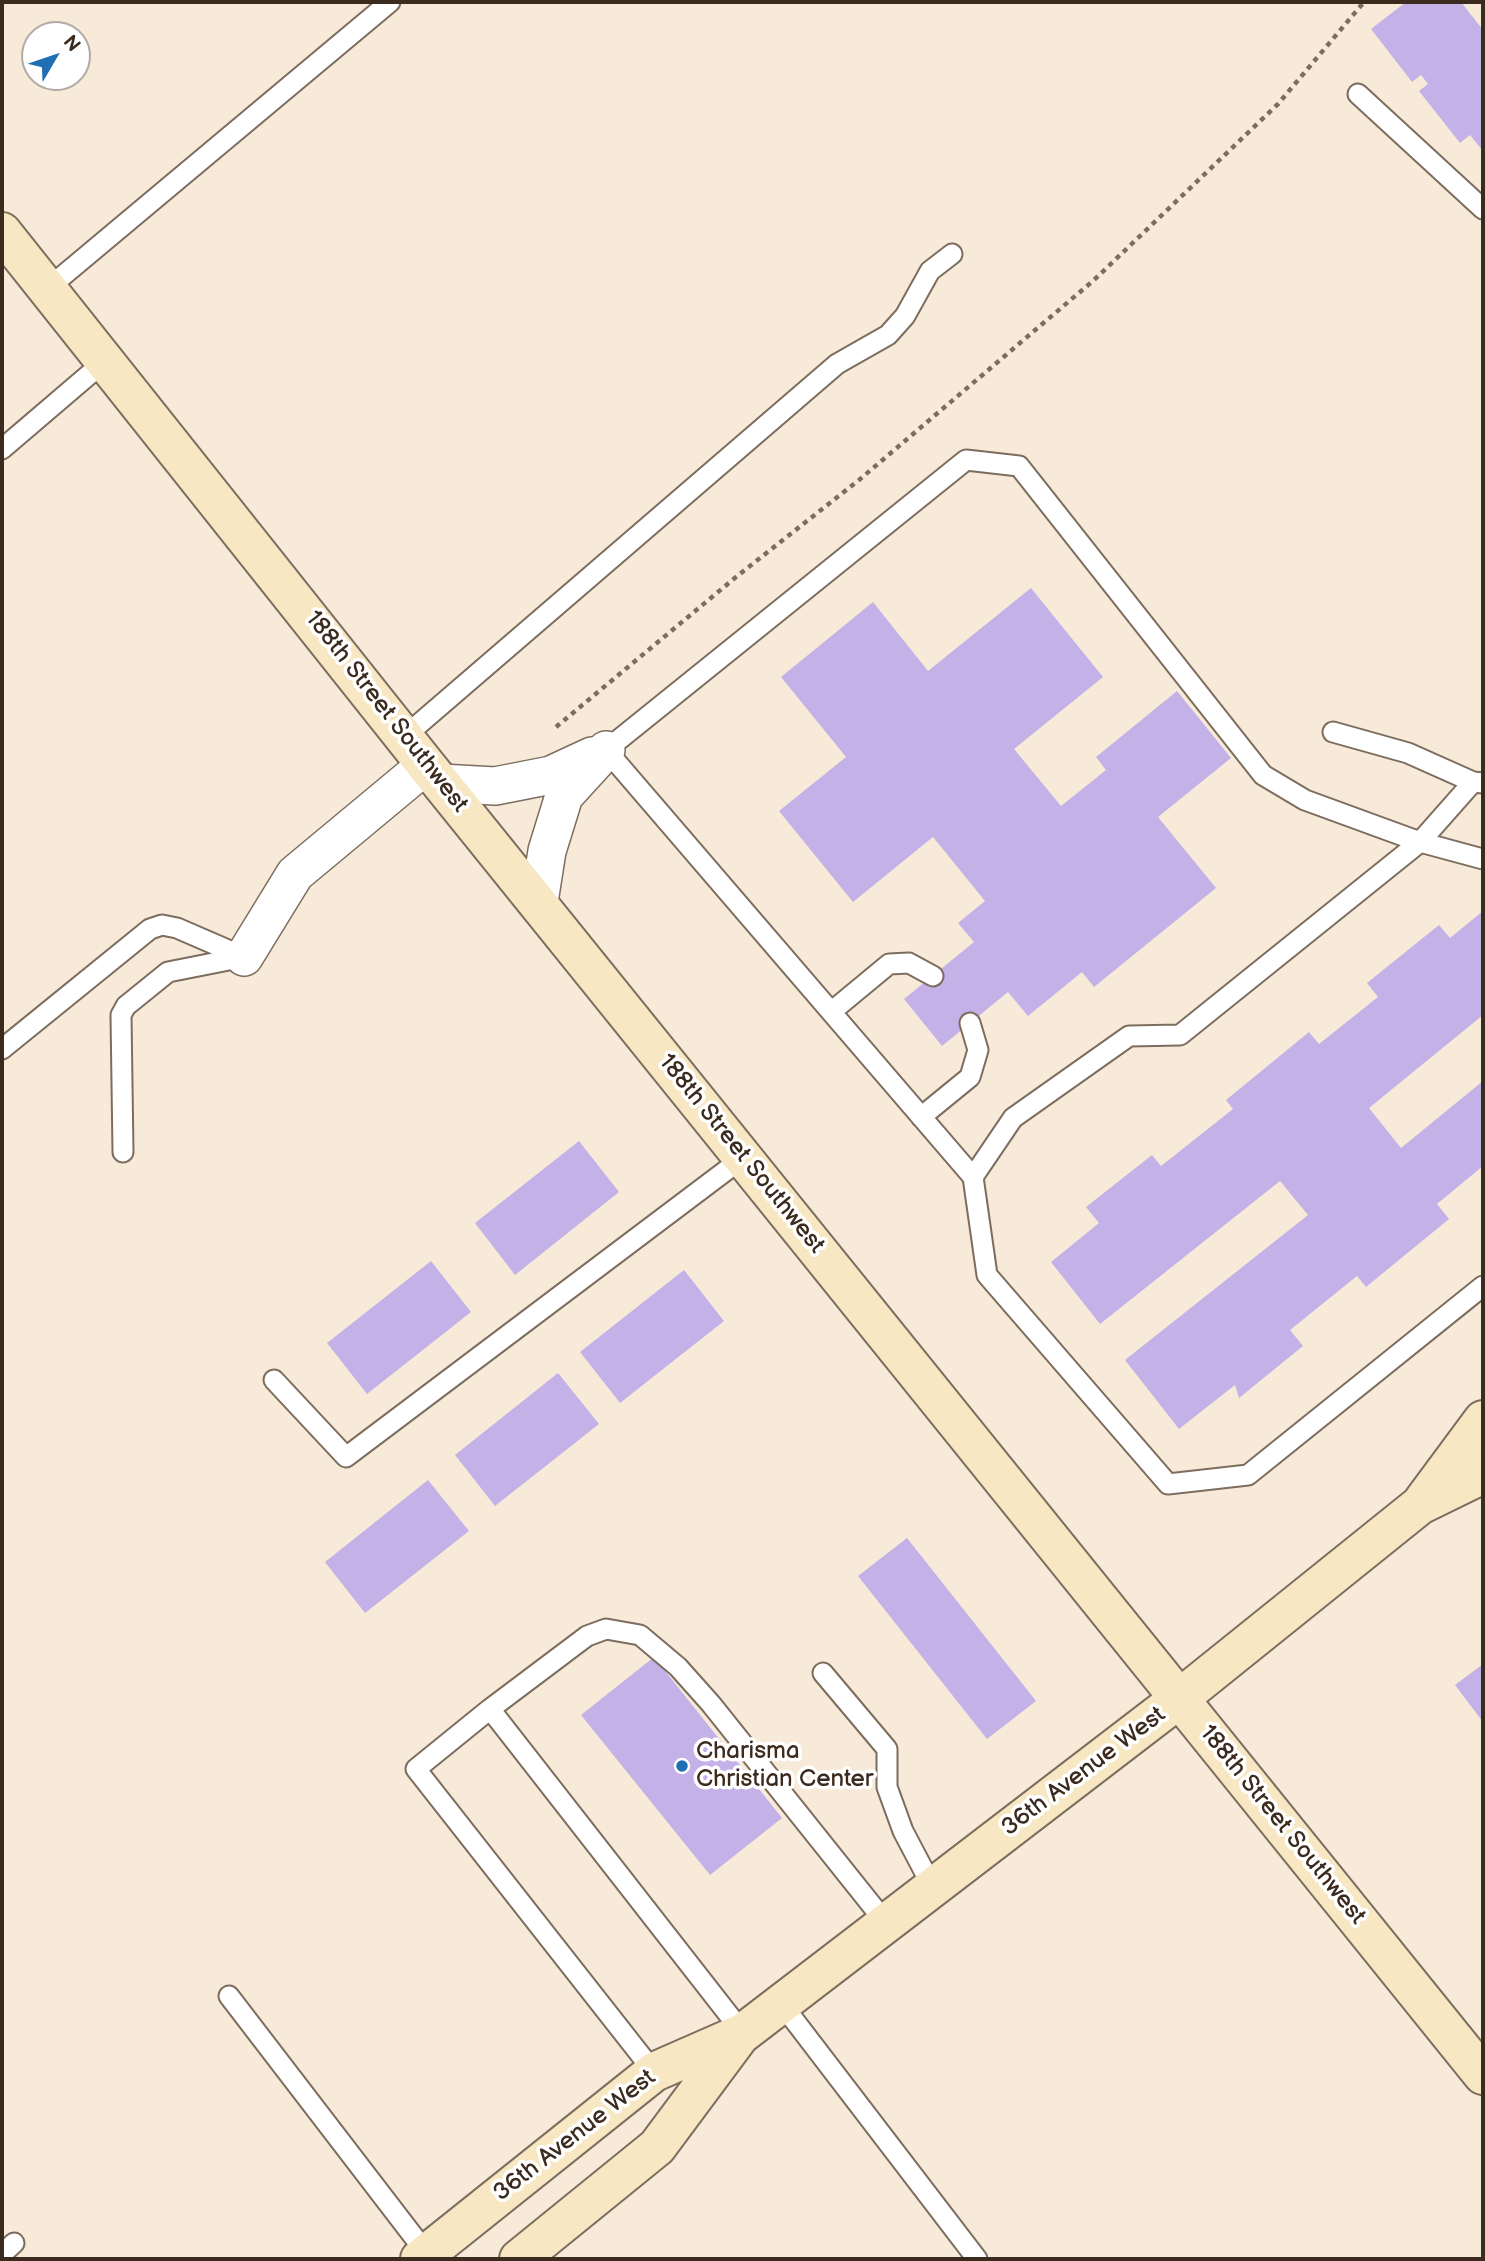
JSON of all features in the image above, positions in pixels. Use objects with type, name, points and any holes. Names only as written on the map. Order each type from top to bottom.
[{"type":"street","name":"188th Street Southwest","points":[[2,232],[424,761],[1180,1698],[1480,2065]]},
{"type":"street","points":[[244,957],[295,874],[424,761],[495,786],[551,775],[606,750]]},
{"type":"street","points":[[539,902],[547,850],[564,796],[606,750]]},
{"type":"street","name":"36th Avenue West","points":[[1420,1505],[1483,1420]]},
{"type":"street","name":"36th Avenue West","points":[[519,2259],[657,2147],[743,2033],[1180,1698],[1420,1505],[1483,1474]]},
{"type":"street","name":"36th Avenue West","points":[[423,2256],[653,2072],[743,2033]]},
{"type":"lane","points":[[47,289],[390,2]]},
{"type":"lane","points":[[1358,94],[1483,209]]},
{"type":"lane","points":[[424,761],[837,364],[888,335],[905,316],[930,271],[952,254]]},
{"type":"lane","points":[[2,449],[106,362]]},
{"type":"lane","points":[[1483,859],[1420,842],[1305,800],[1263,775],[1018,466],[966,460],[606,750],[973,1177],[987,1275],[1168,1484],[1248,1475],[1483,1286]]},
{"type":"lane","points":[[973,1177],[1013,1118],[1129,1036],[1180,1035],[1420,842],[1478,782],[1408,753],[1334,732]]},
{"type":"lane","points":[[2,1049],[150,929],[162,925],[177,928],[244,957]]},
{"type":"lane","points":[[123,1152],[121,1015],[126,1006],[168,972],[244,957]]},
{"type":"lane","points":[[831,1012],[889,964],[909,963],[933,976]]},
{"type":"lane","points":[[921,1117],[970,1077],[978,1050],[970,1023]]},
{"type":"lane","points":[[274,1380],[346,1457],[744,1157]]},
{"type":"lane","points":[[653,2072],[416,1769],[489,1709],[587,1636],[606,1629],[640,1635],[678,1667],[711,1704],[886,1923]]},
{"type":"lane","points":[[823,1674],[887,1749],[887,1787],[903,1831],[933,1888]]},
{"type":"lane","points":[[489,1709],[743,2033]]},
{"type":"lane","points":[[229,1996],[423,2256]]},
{"type":"lane","points":[[781,2003],[977,2259]]},
{"type":"path","points":[[554,728],[736,577],[859,480],[1094,280],[1278,104],[1364,2]]},
{"type":"building","points":[[1406,2],[1461,2],[1483,30],[1483,151],[1470,135],[1460,143],[1419,91],[1428,84],[1421,75],[1412,82],[1371,29]]},
{"type":"building","points":[[1031,588],[1103,677],[1014,749],[1061,806],[1106,770],[1096,757],[1177,691],[1231,758],[1158,817],[1216,888],[1094,987],[1082,972],[1028,1016],[1008,992],[942,1046],[904,999],[974,942],[958,923],[985,901],[933,837],[853,902],[779,811],[846,757],[781,677],[873,602],[928,671]]},
{"type":"building","points":[[1483,911],[1483,1015],[1369,1108],[1401,1148],[1483,1081],[1483,1166],[1437,1204],[1449,1219],[1366,1287],[1357,1276],[1290,1330],[1303,1346],[1239,1398],[1235,1385],[1179,1429],[1125,1360],[1308,1215],[1280,1181],[1100,1324],[1051,1262],[1099,1223],[1086,1207],[1152,1155],[1161,1166],[1233,1109],[1226,1100],[1309,1032],[1319,1044],[1378,997],[1367,983],[1439,925],[1450,938]]},
{"type":"building","points":[[579,1141],[619,1192],[515,1275],[475,1223]]},
{"type":"building","points":[[431,1261],[471,1312],[367,1394],[327,1343]]},
{"type":"building","points":[[684,1270],[724,1321],[620,1403],[580,1352]]},
{"type":"building","points":[[558,1373],[599,1424],[495,1506],[455,1455]]},
{"type":"building","points":[[428,1480],[469,1531],[365,1613],[325,1562]]},
{"type":"building","points":[[907,1538],[1036,1701],[987,1739],[858,1576]]},
{"type":"building","name":"Charisma Christian Center","points":[[654,1657],[782,1818],[710,1875],[581,1715]]},
{"type":"building","points":[[1483,1664],[1483,1722],[1455,1685]]},
{"type":"place","name":"Charisma Christian Center","points":[[682,1766]]}]
